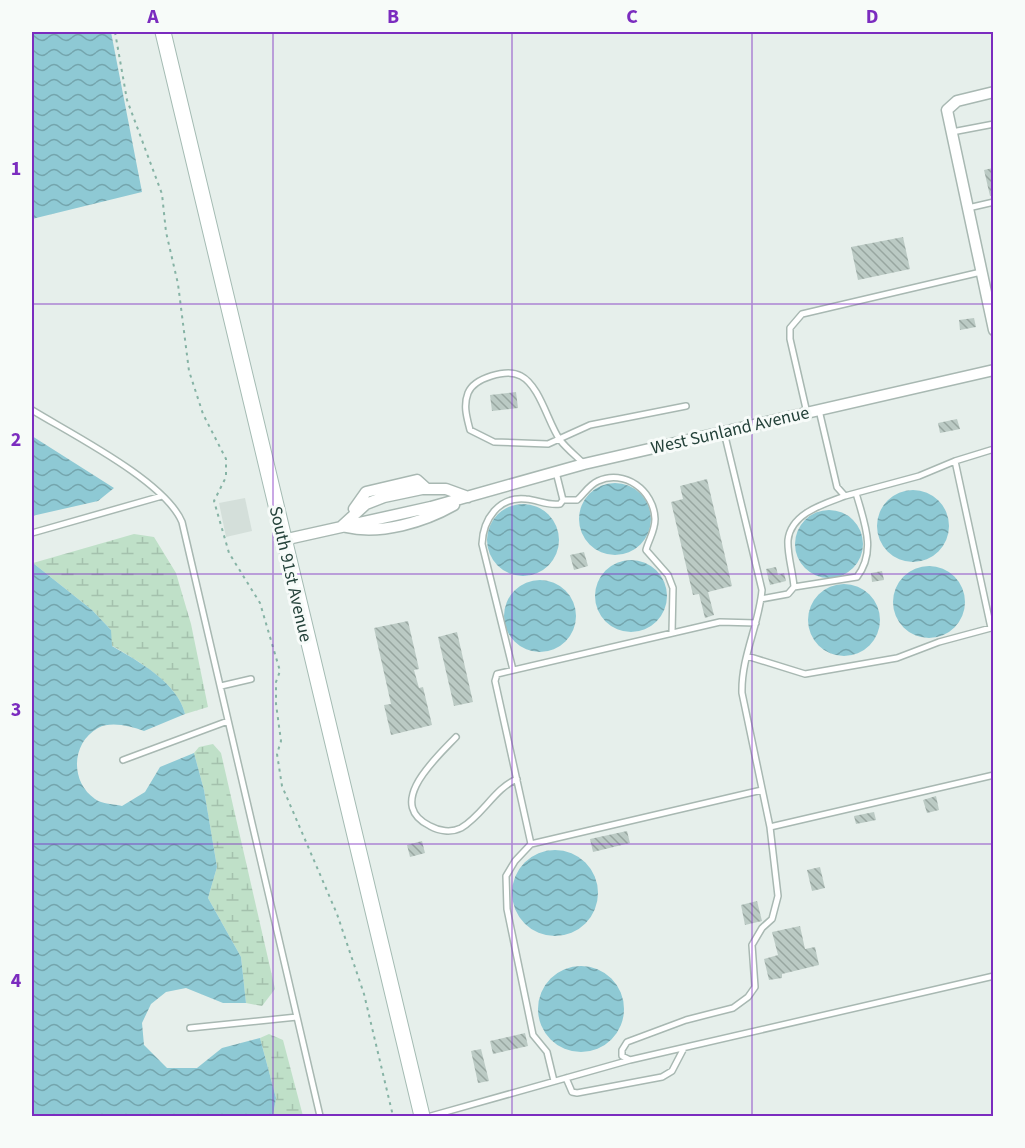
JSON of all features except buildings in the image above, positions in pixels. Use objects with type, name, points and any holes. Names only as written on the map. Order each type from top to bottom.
[{"type":"main road","name":"South 91st Avenue","points":[[163,32],[422,1116]]},
{"type":"street","points":[[993,92],[957,100],[947,110],[993,330]]},
{"type":"street","name":"West Sunland Avenue","points":[[342,526],[361,531],[414,521],[434,516],[468,497],[584,464],[993,370]]},
{"type":"street","name":"West Sunland Avenue","points":[[283,540],[342,526],[374,500],[427,489],[446,489],[468,497]]},
{"type":"lane","points":[[952,132],[993,124]]},
{"type":"lane","points":[[968,208],[993,202]]},
{"type":"lane","points":[[807,413],[790,339],[790,328],[802,314],[811,310],[981,272]]},
{"type":"lane","points":[[584,464],[560,440],[539,398],[522,376],[507,373],[481,380],[468,392],[465,411],[470,430],[494,442],[548,444],[560,440],[590,425],[686,406]]},
{"type":"lane","points":[[32,410],[114,461],[162,496],[178,513],[182,522],[320,1116]]},
{"type":"lane","points":[[819,410],[837,487],[845,496]]},
{"type":"lane","points":[[630,1060],[622,1056],[622,1050],[627,1042],[686,1020],[733,1008],[748,997],[755,987],[752,945],[762,928],[772,919],[778,896],[770,827],[742,693],[742,676],[762,590],[724,432]]},
{"type":"lane","points":[[794,587],[788,540],[793,524],[806,513],[845,496],[919,476],[993,449]]},
{"type":"lane","points":[[747,656],[805,674],[897,658],[939,642],[990,628],[955,461]]},
{"type":"lane","points":[[556,472],[563,500]]},
{"type":"lane","points":[[513,670],[482,544],[483,529],[499,506],[513,499],[552,505],[560,504],[563,500],[577,500],[595,483],[609,478],[629,480],[642,489],[652,505],[655,518],[653,533],[646,550],[668,574],[673,588],[672,633]]},
{"type":"lane","points":[[761,600],[788,594],[794,587],[857,577],[865,567],[868,536],[856,493]]},
{"type":"lane","points":[[32,533],[162,496]]},
{"type":"lane","points":[[531,844],[495,681],[497,674],[720,622],[756,623]]},
{"type":"lane","points":[[221,686],[251,679]]},
{"type":"lane","points":[[123,760],[228,721]]},
{"type":"lane","points":[[456,737],[423,771],[414,786],[412,801],[422,822],[441,830],[459,829],[517,779]]},
{"type":"lane","points":[[770,827],[993,776]]},
{"type":"lane","points":[[554,1081],[547,1052],[533,1035],[507,909],[506,876],[515,861],[531,844],[762,790]]},
{"type":"lane","points":[[430,1116],[630,1060],[993,976]]},
{"type":"lane","points":[[190,1028],[297,1017]]},
{"type":"lane","points":[[566,1077],[572,1092],[577,1093],[662,1077],[672,1071],[684,1048]]},
{"type":"path","points":[[115,32],[127,100],[162,194],[166,232],[178,284],[189,371],[203,414],[226,459],[226,477],[214,501],[229,553],[260,603],[280,671],[276,704],[281,741],[277,754],[282,786],[337,914],[364,994],[393,1116]]},
{"type":"shaded area","points":[[245,498],[252,531],[226,537],[219,503]]},
{"type":"green space","points":[[134,534],[154,537],[176,573],[191,624],[208,707],[185,714],[181,703],[166,683],[111,645],[111,630],[92,610],[33,563]]},
{"type":"green space","points":[[213,744],[221,753],[275,989],[262,1006],[246,1003],[241,957],[208,898],[217,867],[204,790],[194,753],[199,747]]},
{"type":"green space","points":[[269,1034],[283,1040],[303,1116],[273,1116],[276,1098],[260,1038]]},
{"type":"water","points":[[32,32],[111,32],[142,192],[32,219]]},
{"type":"water","points":[[32,436],[114,488],[98,501],[32,516]]},
{"type":"water","points":[[615,483],[635,489],[645,499],[651,519],[645,539],[635,549],[615,555],[595,549],[585,539],[579,519],[585,499],[595,489]]},
{"type":"water","points":[[913,490],[933,496],[943,506],[949,526],[943,546],[933,556],[913,562],[893,556],[883,546],[877,526],[883,506],[893,496]]},
{"type":"water","points":[[523,504],[543,510],[553,520],[559,540],[553,560],[543,570],[523,576],[503,570],[493,560],[487,540],[493,520],[503,510]]},
{"type":"water","points":[[829,510],[842,513],[853,520],[860,531],[863,544],[860,557],[853,568],[842,575],[829,578],[816,575],[805,568],[798,557],[795,544],[798,531],[805,520],[816,513]]},
{"type":"water","points":[[631,560],[651,566],[661,576],[667,596],[661,616],[651,626],[631,632],[611,626],[601,616],[595,596],[601,576],[611,566]]},
{"type":"water","points":[[33,563],[92,610],[111,630],[112,646],[145,666],[166,683],[181,703],[185,714],[144,731],[127,726],[109,725],[98,728],[89,735],[83,743],[77,763],[81,783],[87,792],[98,801],[122,806],[145,792],[160,767],[194,753],[204,790],[217,867],[208,898],[241,957],[246,1003],[223,1003],[186,988],[166,992],[151,1004],[142,1023],[144,1045],[167,1068],[197,1068],[222,1048],[260,1038],[276,1098],[273,1116],[32,1116]]},
{"type":"water","points":[[929,566],[949,572],[959,582],[965,602],[959,622],[949,632],[929,638],[909,632],[899,622],[893,602],[899,582],[909,572]]},
{"type":"water","points":[[540,580],[560,586],[570,596],[576,616],[570,636],[560,646],[540,652],[520,646],[510,636],[504,616],[510,596],[520,586]]},
{"type":"water","points":[[844,584],[864,590],[874,600],[880,620],[874,640],[864,650],[844,656],[824,650],[814,640],[808,620],[814,600],[824,590]]},
{"type":"water","points":[[547,850],[563,850],[586,862],[595,876],[598,893],[595,910],[586,924],[563,936],[547,936],[531,929],[519,917],[512,901],[512,885],[519,869],[531,857]]},
{"type":"water","points":[[573,966],[589,966],[612,978],[621,992],[624,1009],[621,1026],[612,1040],[589,1052],[573,1052],[557,1045],[545,1033],[538,1017],[538,1001],[545,985],[557,973]]}]
